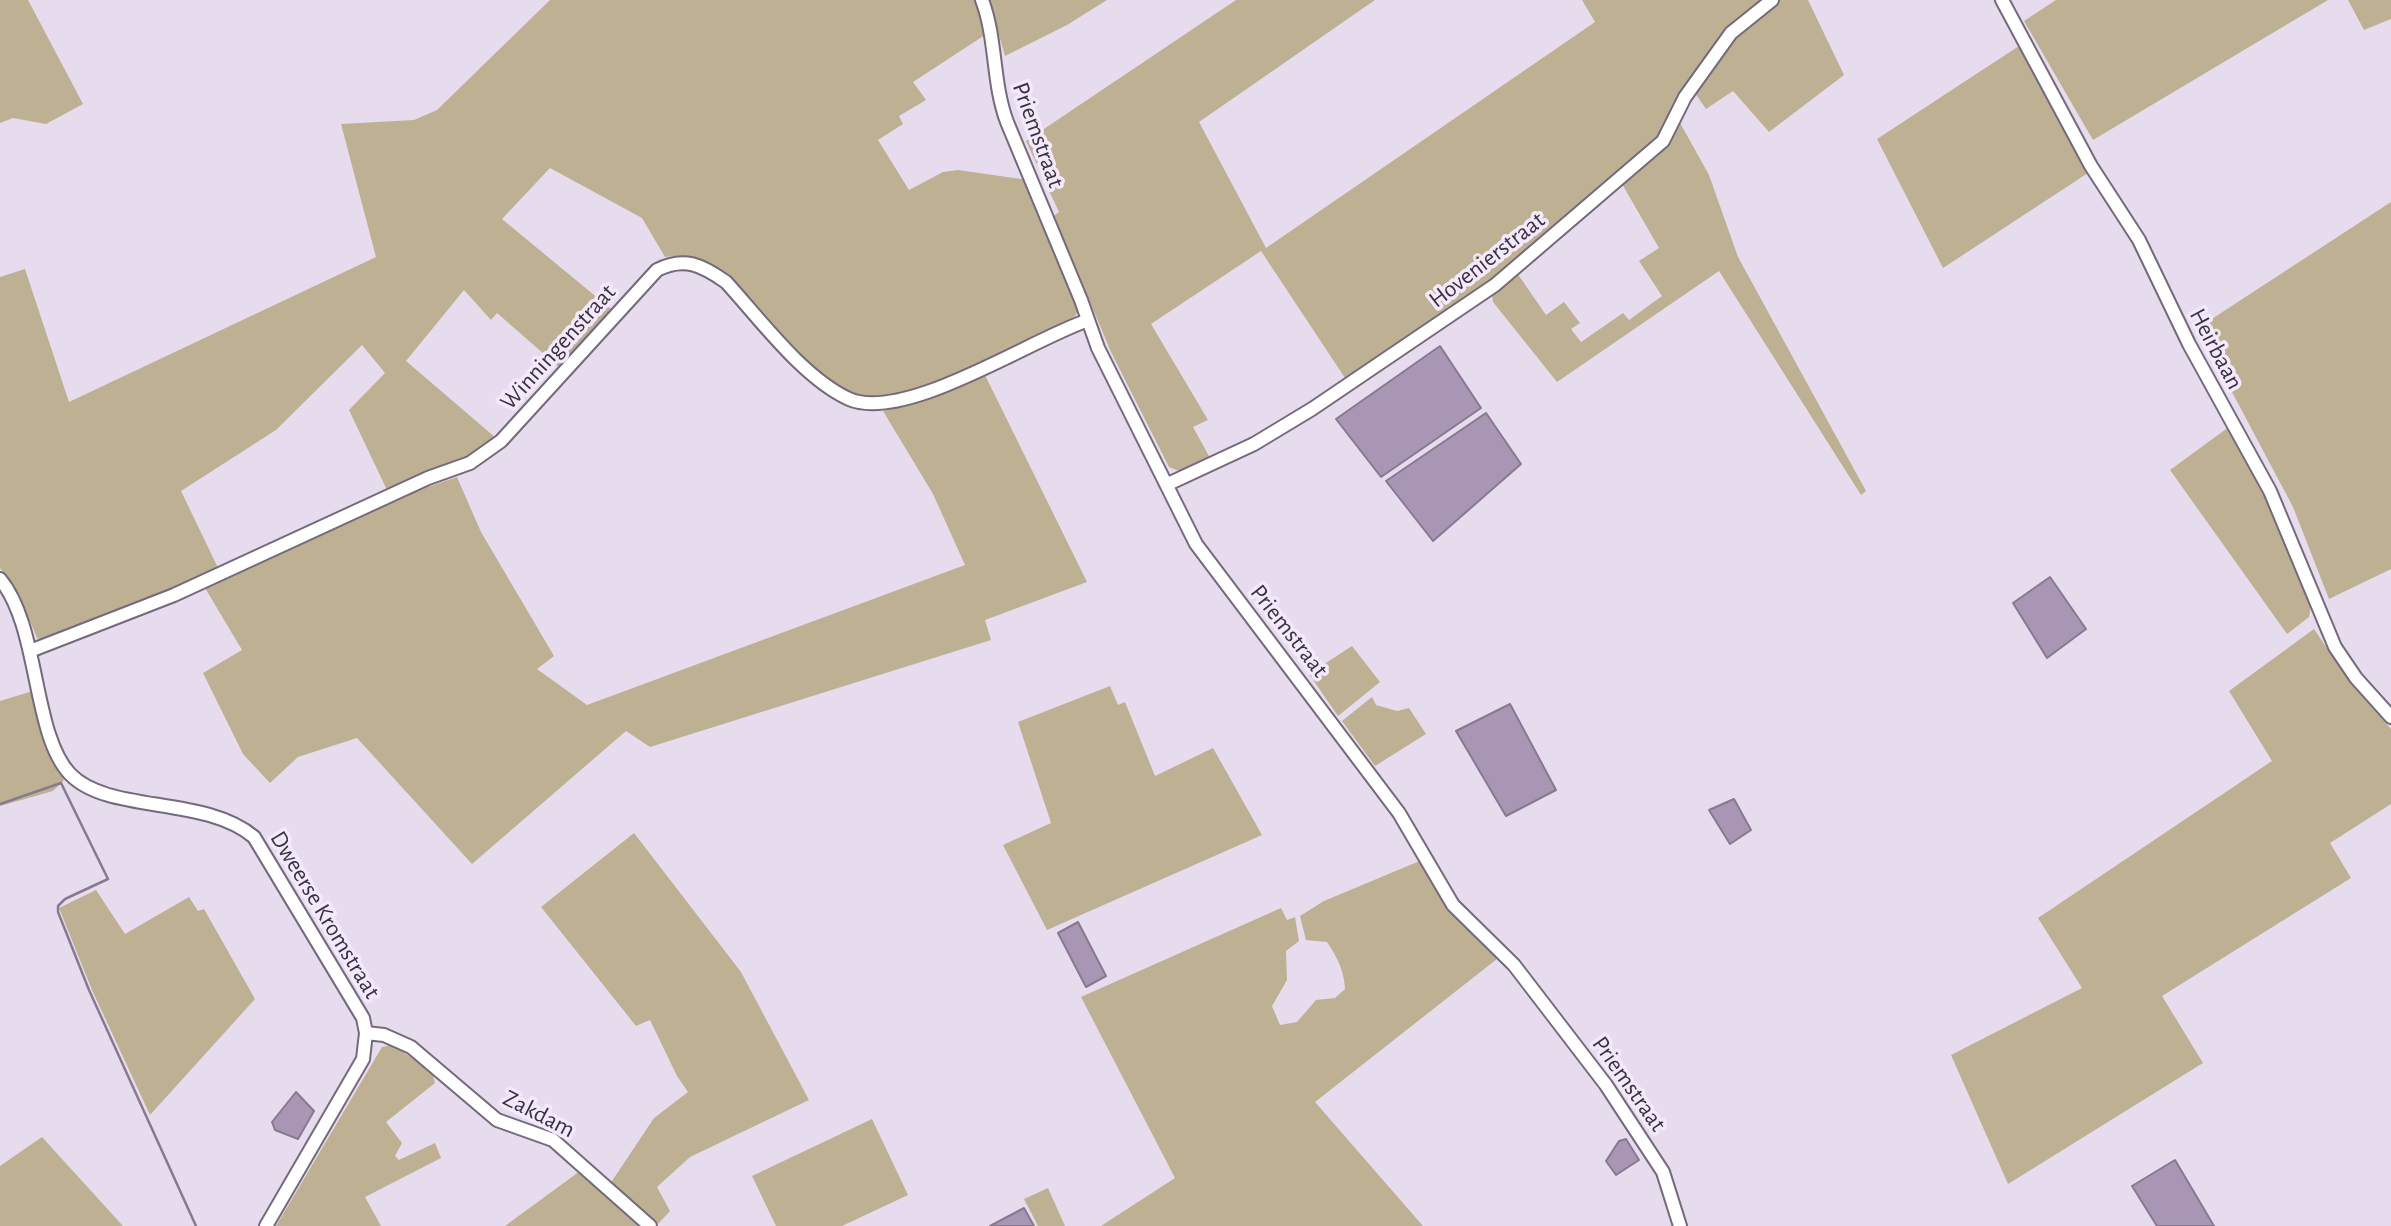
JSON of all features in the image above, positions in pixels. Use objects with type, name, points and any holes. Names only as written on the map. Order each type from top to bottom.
[{"type":"street","name":"Priemstraat","points":[[982,0],[992,37],[997,96],[1081,300],[1086,321],[1122,400],[1168,484],[1196,544],[1399,813],[1453,905],[1514,965],[1606,1085],[1663,1172],[1680,1226]]},
{"type":"street","name":"Hovenierstraat","points":[[1168,484],[1244,449],[1301,416],[1388,360],[1495,285],[1654,150],[1671,128],[1685,97],[1731,33],[1772,0]]},
{"type":"street","name":"Heirbaan","points":[[2002,0],[2084,155],[2139,240],[2189,344],[2270,491],[2334,647],[2356,678],[2391,718]]},
{"type":"street","name":"Winningenstraat","points":[[30,651],[174,595],[428,478],[483,456],[501,441],[657,270],[669,264],[694,263],[710,270],[726,282],[808,370],[850,399],[872,404],[894,402],[943,384],[997,363],[1063,328],[1086,321]]},
{"type":"street","name":"Dweerse Kromstraat","points":[[0,579],[9,592],[30,651],[55,750],[71,775],[84,785],[99,791],[229,819],[254,836],[355,1003],[366,1033],[363,1059],[266,1226]]},
{"type":"street","name":"Zakdam","points":[[366,1033],[384,1035],[411,1047],[497,1121],[553,1140],[650,1226]]},
{"type":"shaded area","points":[[0,0],[28,0],[83,104],[46,124],[13,118],[0,123]]},
{"type":"shaded area","points":[[550,0],[977,0],[988,33],[913,82],[926,100],[899,116],[903,124],[878,140],[909,190],[943,172],[958,170],[1028,180],[1078,309],[1076,315],[1021,346],[912,392],[882,399],[850,394],[822,378],[797,354],[750,299],[725,276],[697,260],[665,257],[642,218],[550,168],[502,219],[611,309],[560,368],[497,313],[491,320],[464,290],[406,361],[496,438],[473,457],[440,466],[387,490],[349,410],[385,373],[362,345],[276,430],[181,491],[220,572],[43,640],[37,638],[19,594],[0,568],[0,277],[25,269],[69,402],[376,257],[341,124],[414,120],[437,110]]},
{"type":"shaded area","points":[[989,0],[1107,0],[1067,25],[1005,56]]},
{"type":"shaded area","points":[[1236,0],[1375,0],[1199,122],[1266,248],[1595,22],[1582,0],[1763,0],[1740,17],[1720,40],[1651,147],[1494,280],[1347,381],[1261,251],[1151,324],[1208,420],[1193,427],[1210,458],[1182,472],[1169,467],[1111,352],[1054,216],[1059,212],[1026,141]]},
{"type":"shaded area","points":[[1780,0],[1808,0],[1844,75],[1769,132],[1733,91],[1706,109],[1693,90],[1734,36]]},
{"type":"shaded area","points":[[2056,0],[2328,0],[2093,140],[2024,21]]},
{"type":"shaded area","points":[[2348,0],[2391,0],[2391,19],[2364,30]]},
{"type":"shaded area","points":[[2022,44],[2091,171],[1943,268],[1877,139]]},
{"type":"shaded area","points":[[1679,121],[1709,175],[1738,257],[1866,491],[1861,495],[1719,271],[1557,382],[1493,302],[1492,295],[1517,273],[1546,315],[1564,302],[1580,323],[1571,329],[1581,342],[1623,313],[1629,320],[1662,296],[1639,261],[1659,248],[1622,184]]},
{"type":"shaded area","points":[[2391,202],[2391,569],[2329,599],[2293,507],[2198,328]]},
{"type":"shaded area","points":[[1440,346],[1481,408],[1381,477],[1336,419]]},
{"type":"shaded area","points":[[985,375],[1087,582],[985,620],[991,640],[650,747],[626,731],[472,864],[357,738],[298,757],[270,783],[243,754],[203,673],[242,650],[205,588],[419,490],[457,477],[481,532],[554,656],[537,669],[587,705],[965,565],[933,494],[883,411]]},
{"type":"shaded area","points":[[1486,413],[1521,464],[1433,541],[1386,481]]},
{"type":"shaded area","points":[[2233,424],[2255,464],[2312,599],[2309,617],[2287,634],[2170,470]]},
{"type":"shaded area","points":[[2050,577],[2086,629],[2047,658],[2013,603]]},
{"type":"shaded area","points":[[2314,629],[2347,678],[2391,729],[2391,804],[2330,843],[2351,878],[2162,996],[2203,1063],[2008,1184],[1951,1055],[2082,988],[2038,918],[2272,761],[2229,691]]},
{"type":"shaded area","points":[[1352,646],[1380,682],[1338,716],[1309,674]]},
{"type":"shaded area","points":[[1110,686],[1118,705],[1125,702],[1155,776],[1213,748],[1262,835],[1047,930],[1003,845],[1051,823],[1018,722]]},
{"type":"shaded area","points":[[36,690],[50,747],[64,780],[53,791],[0,806],[0,701]]},
{"type":"shaded area","points":[[1372,697],[1376,705],[1397,711],[1409,708],[1426,734],[1375,766],[1342,721]]},
{"type":"shaded area","points":[[1510,704],[1556,790],[1506,816],[1456,731]]},
{"type":"shaded area","points":[[1734,799],[1751,830],[1730,844],[1709,810]]},
{"type":"shaded area","points":[[634,833],[741,972],[809,1100],[690,1157],[657,1187],[670,1211],[658,1224],[610,1184],[654,1118],[688,1092],[677,1076],[650,1020],[636,1026],[541,907]]},
{"type":"shaded area","points":[[1422,860],[1502,955],[1315,1102],[1423,1226],[1101,1226],[1175,1178],[1081,997],[1281,908],[1287,920],[1295,917],[1299,941],[1286,951],[1287,980],[1272,1006],[1280,1025],[1297,1022],[1316,1000],[1335,998],[1345,989],[1342,970],[1331,948],[1327,942],[1306,940],[1300,916],[1324,901]]},
{"type":"shaded area","points":[[96,890],[125,934],[189,897],[198,911],[204,909],[255,999],[150,1115],[92,990],[59,908]]},
{"type":"shaded area","points":[[1078,922],[1106,976],[1086,987],[1058,933]]},
{"type":"shaded area","points":[[392,1045],[432,1071],[435,1083],[386,1122],[402,1143],[395,1156],[399,1160],[435,1143],[441,1158],[365,1197],[381,1226],[276,1226],[382,1047]]},
{"type":"shaded area","points":[[296,1092],[314,1111],[298,1139],[275,1130],[272,1122]]},
{"type":"shaded area","points":[[872,1119],[908,1195],[842,1226],[776,1226],[752,1176]]},
{"type":"shaded area","points":[[42,1137],[123,1226],[0,1226],[0,1166]]},
{"type":"shaded area","points":[[1626,1139],[1639,1160],[1616,1175],[1606,1161],[1619,1141]]},
{"type":"shaded area","points":[[2175,1160],[2214,1226],[2157,1226],[2132,1186]]},
{"type":"shaded area","points":[[580,1171],[638,1226],[505,1226]]},
{"type":"shaded area","points":[[1048,1188],[1065,1226],[1038,1226],[1024,1199]]},
{"type":"shaded area","points":[[1024,1208],[1034,1226],[990,1226]]},
{"type":"waterway","points":[[0,804],[61,783],[108,879],[65,899],[58,906],[58,912],[89,990],[196,1226]]}]
